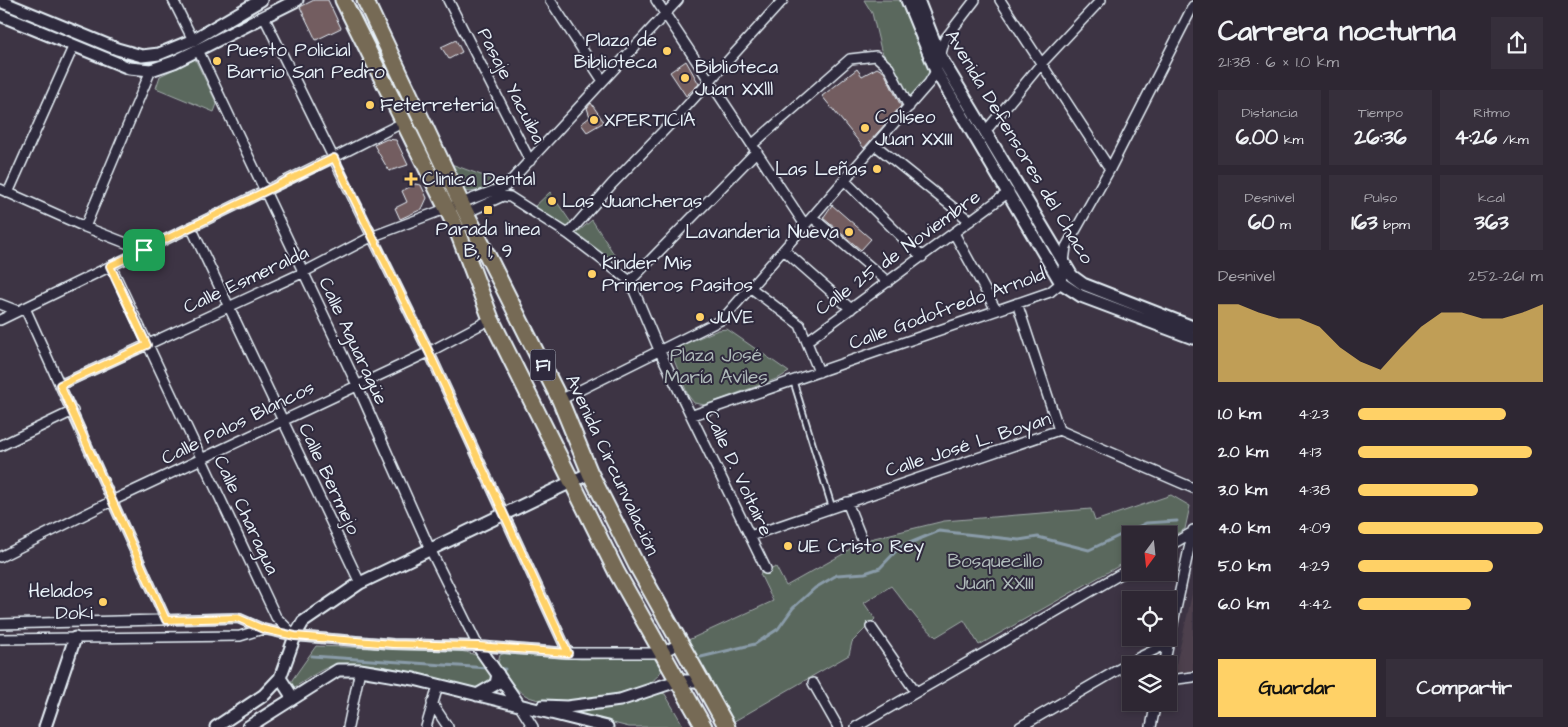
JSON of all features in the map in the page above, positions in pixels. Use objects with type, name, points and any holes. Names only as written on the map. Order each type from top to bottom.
[{"type":"highway","name":"Avenida Circunvalación","points":[[343,0],[404,122],[456,210],[560,400],[590,473],[679,644],[727,727]]},
{"type":"highway","name":"Avenida Circunvalación","points":[[365,0],[456,210],[491,319],[617,573],[704,727]]},
{"type":"street","name":"Calle Aguaragüe","points":[[173,0],[356,384],[430,549],[478,646]]},
{"type":"street","points":[[0,15],[129,68],[151,70],[174,62],[260,0]]},
{"type":"street","points":[[0,1],[117,48],[142,56],[196,45],[264,17],[297,0]]},
{"type":"street","name":"Pasaje Yacuiba","points":[[448,0],[530,161]]},
{"type":"street","points":[[550,0],[603,81]]},
{"type":"street","points":[[656,0],[664,15],[755,148],[805,226]]},
{"type":"street","points":[[456,210],[506,186],[678,0]]},
{"type":"street","points":[[568,234],[783,0]]},
{"type":"street","name":"Avenida Defensores del Chaco","points":[[907,0],[936,71],[1061,283],[1081,296],[1193,338]]},
{"type":"street","name":"Avenida Defensores del Chaco","points":[[918,0],[940,56],[1072,276],[1083,284],[1193,327]]},
{"type":"street","points":[[560,400],[659,350],[715,325],[723,319],[908,107],[936,71],[945,39],[975,0]]},
{"type":"street","points":[[1000,0],[1110,169]]},
{"type":"street","points":[[986,132],[1041,64],[1101,0]]},
{"type":"street","name":"Calle Godofredo Arnold","points":[[693,415],[1050,292],[1061,283],[1066,247],[1110,169],[1193,6]]},
{"type":"street","points":[[264,17],[429,352],[506,515],[568,653]]},
{"type":"street","points":[[74,45],[4,191],[85,227],[144,250]]},
{"type":"street","points":[[456,210],[503,196],[510,197],[568,234],[630,280],[755,148],[850,59],[876,56],[889,68],[908,107]]},
{"type":"street","points":[[85,227],[151,70]]},
{"type":"street","points":[[0,320],[265,192],[404,122]]},
{"type":"street","points":[[875,145],[970,221]]},
{"type":"street","points":[[844,180],[922,257]]},
{"type":"street","name":"Calle 25 de Noviembre","points":[[807,341],[1009,192]]},
{"type":"street","name":"Calle Esmeralda","points":[[60,385],[302,273],[371,237],[456,210]]},
{"type":"street","points":[[812,217],[888,282]]},
{"type":"street","name":"Calle Bermejo","points":[[191,227],[360,583]]},
{"type":"street","points":[[954,233],[996,310]]},
{"type":"street","points":[[784,250],[851,309]]},
{"type":"street","name":"Calle Charagua","points":[[110,266],[276,617],[295,636]]},
{"type":"street","name":"Calle D. Voltaire","points":[[630,280],[659,350],[693,415],[766,569]]},
{"type":"street","points":[[751,288],[800,325],[819,372]]},
{"type":"street","points":[[1017,303],[1059,430]]},
{"type":"street","points":[[0,304],[22,310],[73,411],[166,620]]},
{"type":"street","name":"Calle Palos Blancos","points":[[0,558],[114,500],[356,384],[429,352],[491,319]]},
{"type":"street","points":[[0,446],[73,411]]},
{"type":"street","name":"Calle José L. Boyan","points":[[750,536],[1059,430],[1193,488]]},
{"type":"street","points":[[216,727],[264,695],[280,678],[295,636],[303,622],[360,583],[506,515],[590,473]]},
{"type":"street","points":[[846,502],[861,538]]},
{"type":"street","points":[[1178,540],[1193,531]]},
{"type":"street","points":[[1177,603],[1193,531]]},
{"type":"street","points":[[856,727],[1122,573]]},
{"type":"street","points":[[0,624],[238,618],[263,629],[295,636],[393,644],[478,646],[568,653],[661,653],[679,644]]},
{"type":"street","points":[[872,627],[916,692]]},
{"type":"street","points":[[0,639],[240,636],[263,629]]},
{"type":"street","points":[[45,727],[75,638]]},
{"type":"street","points":[[478,646],[533,727]]},
{"type":"street","points":[[1020,727],[1162,646]]},
{"type":"street","points":[[477,695],[496,684],[495,669]]},
{"type":"street","points":[[248,727],[338,670],[360,670],[414,679],[607,727]]},
{"type":"street","points":[[348,727],[360,670]]},
{"type":"street","points":[[1177,679],[1193,677]]},
{"type":"street","points":[[280,678],[293,698]]},
{"type":"street","points":[[519,705],[567,707],[620,700],[677,681],[700,681]]},
{"type":"street","points":[[813,683],[838,727]]},
{"type":"street","points":[[426,727],[438,686]]},
{"type":"street","points":[[432,703],[448,727]]},
{"type":"street","points":[[1151,727],[1154,711]]},
{"type":"lane","points":[[793,380],[832,507]]},
{"type":"shaded area","points":[[1193,590],[1193,672],[1181,673],[1177,670],[1177,660]]},
{"type":"green space","points":[[864,0],[900,0],[930,73],[910,100],[881,50],[872,13]]},
{"type":"green space","points":[[195,59],[217,104],[214,112],[156,88],[160,76]]},
{"type":"green space","points":[[446,163],[500,182],[476,191],[461,191]]},
{"type":"green space","points":[[550,192],[572,224],[566,232],[532,209]]},
{"type":"green space","points":[[592,220],[621,265],[620,267],[572,237]]},
{"type":"green space","name":"Plaza José María Aviles","points":[[727,329],[789,372],[779,378],[705,405],[694,403],[688,395],[670,350],[718,330]]},
{"type":"green space","name":"Bosquecillo Juan XXIII","points":[[1171,495],[1190,506],[1185,529],[1178,533],[1178,526],[1122,526],[1122,564],[979,645],[964,620],[936,637],[918,620],[891,586],[864,603],[875,619],[852,642],[849,655],[731,723],[686,641],[773,601],[760,574],[776,567],[786,586],[843,554],[856,544],[870,539],[944,521],[1091,509],[1095,521]]},
{"type":"green space","points":[[316,646],[466,652],[480,658],[492,677],[484,687],[475,689],[407,671],[354,663],[333,665],[316,673],[295,687],[291,685],[292,680]]},
{"type":"green space","points":[[506,653],[581,659],[654,658],[662,670],[657,677],[646,685],[620,693],[603,697],[550,701],[525,695],[513,685],[498,663],[500,655]]},
{"type":"green space","points":[[659,692],[665,694],[684,727],[629,727],[569,712],[637,702]]},
{"type":"building","points":[[314,0],[328,0],[341,28],[316,40],[300,7]]},
{"type":"building","points":[[456,40],[462,52],[449,59],[441,47]]},
{"type":"building","name":"Biblioteca Juan XXlll","points":[[686,61],[699,84],[686,96],[670,72]]},
{"type":"building","name":"Coliseo Juan XXIII","points":[[877,68],[884,72],[901,106],[864,148],[822,96],[857,69],[862,76]]},
{"type":"building","name":"XPERTICIA","points":[[591,103],[604,122],[587,132],[581,124],[590,117],[587,108]]},
{"type":"building","points":[[387,139],[396,140],[408,165],[389,171],[374,145]]},
{"type":"building","points":[[415,184],[421,185],[427,198],[422,209],[400,219],[395,208],[407,202],[402,191]]},
{"type":"building","name":"Lavanderia Nueva","points":[[832,205],[871,239],[861,250],[823,218]]},
{"type":"waterway","points":[[701,657],[755,644],[778,629],[793,608],[815,588],[837,575],[865,573],[880,568],[900,547],[939,531],[1019,540],[1038,537],[1089,550],[1146,523],[1177,521]]},
{"type":"waterway","points":[[312,656],[488,668]]},
{"type":"waterway","points":[[497,669],[505,669]]},
{"type":"place","name":"Plaza de Biblioteca","points":[[667,51]]},
{"type":"place","name":"Puesto Policial Barrio San Pedro","points":[[217,61]]},
{"type":"place","name":"Biblioteca Juan XXlll","points":[[685,78]]},
{"type":"place","name":"Feterreteria","points":[[370,105]]},
{"type":"place","name":"XPERTICIA","points":[[594,120]]},
{"type":"place","name":"Coliseo Juan XXIII","points":[[865,128]]},
{"type":"place","name":"Las Leñas","points":[[877,169]]},
{"type":"place","name":"Clinica Dental","points":[[411,179]]},
{"type":"place","name":"Las Juancheras","points":[[552,201]]},
{"type":"place","name":"Parada linea B, 1, 9","points":[[488,210]]},
{"type":"place","name":"Lavanderia Nueva","points":[[849,232]]},
{"type":"place","name":"Kinder Mis Primeros Pasitos","points":[[592,274]]},
{"type":"place","name":"JUVE","points":[[700,317]]},
{"type":"place","name":"UE Cristo Rey","points":[[788,546]]},
{"type":"place","name":"Helados Doki","points":[[103,602]]},
{"type":"route","points":[[334,158],[371,237],[429,352],[506,515],[568,653],[478,646],[393,644],[295,636],[263,629],[238,618],[166,620],[114,500],[60,385],[147,345],[110,266],[144,250],[334,158]]}]
